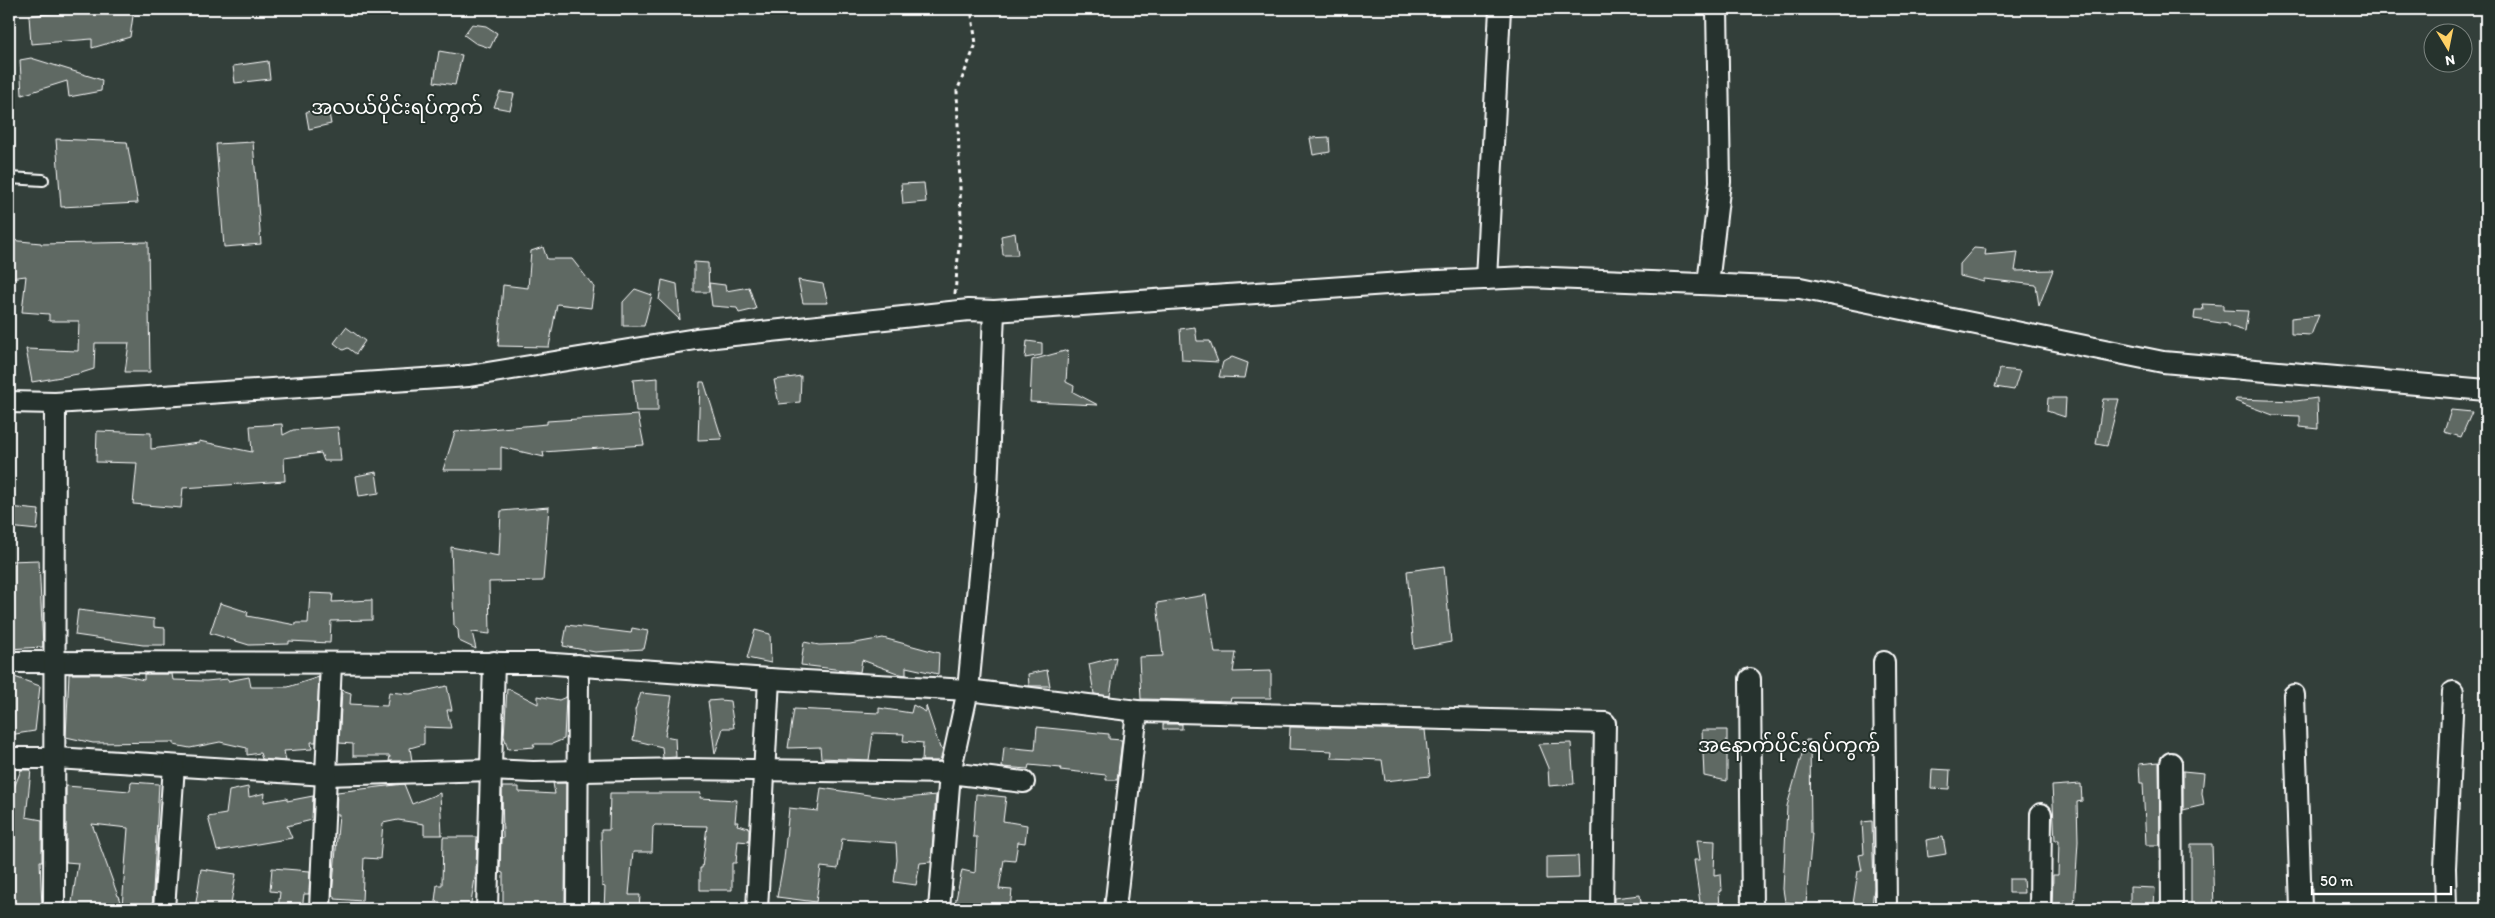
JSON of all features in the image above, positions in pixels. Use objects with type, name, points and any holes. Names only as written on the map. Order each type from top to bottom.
[{"type":"street","points":[[1486,279],[1500,9]]},
{"type":"street","points":[[1708,284],[1720,182],[1717,9]]},
{"type":"street","points":[[9,402],[55,403],[468,376],[696,339],[957,311],[994,311],[1528,277],[1800,288],[2162,362],[2486,390]]},
{"type":"street","points":[[939,909],[950,773],[968,690],[987,491],[994,311]]},
{"type":"street","points":[[54,909],[56,758],[55,403]]},
{"type":"street","points":[[9,662],[494,662],[578,665],[768,679],[968,690],[1137,711],[1605,723],[1602,909]]},
{"type":"street","points":[[487,909],[494,662]]},
{"type":"street","points":[[1884,662],[1886,909]]},
{"type":"street","points":[[320,909],[331,663]]},
{"type":"street","points":[[577,909],[578,665]]},
{"type":"street","points":[[757,909],[768,679]]},
{"type":"street","points":[[1750,679],[1752,909]]},
{"type":"street","points":[[2446,909],[2453,692]]},
{"type":"street","points":[[2294,695],[2301,909]]},
{"type":"street","points":[[1115,909],[1137,711]]},
{"type":"street","points":[[9,758],[56,758],[326,775],[491,770],[684,769],[950,773],[1024,782]]},
{"type":"street","points":[[2171,763],[2172,909]]},
{"type":"street","points":[[164,909],[174,766]]},
{"type":"street","points":[[2040,909],[2041,814]]},
{"type":"lane","points":[[9,178],[43,180]]},
{"type":"path","points":[[957,311],[954,291],[961,220],[961,172],[957,91],[976,44],[971,9]]},
{"type":"building","points":[[94,9],[134,9],[130,37],[92,48],[92,39],[31,44],[29,16]]},
{"type":"building","points":[[472,24],[486,26],[497,33],[490,48],[475,43],[464,35]]},
{"type":"building","points":[[439,51],[462,55],[455,85],[434,82]]},
{"type":"building","points":[[31,58],[102,80],[101,91],[69,97],[67,81],[22,95],[20,60]]},
{"type":"building","points":[[268,61],[270,79],[235,83],[233,66]]},
{"type":"building","points":[[500,92],[514,94],[510,110],[494,107]]},
{"type":"building","points":[[328,108],[331,124],[309,129],[306,112]]},
{"type":"building","points":[[1329,137],[1330,152],[1313,155],[1310,138]]},
{"type":"building","points":[[56,139],[127,142],[138,203],[61,207]]},
{"type":"building","points":[[253,142],[261,244],[224,247],[216,144]]},
{"type":"building","points":[[924,183],[926,202],[903,204],[901,184]]},
{"type":"building","points":[[1015,233],[1018,255],[1003,255],[1001,236]]},
{"type":"building","points":[[9,240],[41,244],[148,242],[150,372],[125,372],[129,343],[95,343],[94,369],[78,374],[32,382],[26,349],[78,351],[79,321],[49,321],[49,314],[22,312],[26,276],[9,278]]},
{"type":"building","points":[[543,247],[547,259],[572,259],[594,287],[591,308],[557,304],[549,347],[498,346],[503,285],[528,288],[531,251]]},
{"type":"building","points":[[1974,248],[1986,249],[1985,255],[2018,252],[2015,271],[2053,270],[2039,306],[2036,285],[1984,279],[1984,282],[1960,276],[1960,264]]},
{"type":"building","points":[[694,262],[708,263],[709,292],[694,292]]},
{"type":"building","points":[[662,280],[677,284],[680,320],[659,300]]},
{"type":"building","points":[[798,280],[823,284],[828,303],[803,303]]},
{"type":"building","points":[[709,283],[725,285],[726,291],[749,287],[756,309],[739,313],[737,308],[712,306]]},
{"type":"building","points":[[635,289],[652,295],[644,326],[623,326],[623,302]]},
{"type":"building","points":[[2202,304],[2223,305],[2223,310],[2248,311],[2245,331],[2228,326],[2228,324],[2194,319],[2195,310],[2203,310]]},
{"type":"building","points":[[2319,315],[2311,335],[2291,334],[2291,318]]},
{"type":"building","points":[[346,327],[365,341],[356,354],[348,348],[343,350],[334,343]]},
{"type":"building","points":[[1195,327],[1197,341],[1210,341],[1218,362],[1182,360],[1180,329]]},
{"type":"building","points":[[1027,341],[1042,343],[1042,355],[1025,358]]},
{"type":"building","points":[[1068,350],[1066,382],[1074,386],[1073,392],[1098,405],[1030,402],[1032,360]]},
{"type":"building","points":[[1232,357],[1248,363],[1245,378],[1219,377],[1223,362]]},
{"type":"building","points":[[2000,369],[2020,371],[2014,390],[1995,387]]},
{"type":"building","points":[[801,376],[800,402],[779,404],[774,380]]},
{"type":"building","points":[[658,378],[658,411],[636,411],[633,380]]},
{"type":"building","points":[[700,382],[704,382],[722,439],[698,440]]},
{"type":"building","points":[[2048,398],[2066,398],[2065,417],[2047,411]]},
{"type":"building","points":[[2317,398],[2318,429],[2300,427],[2300,416],[2273,415],[2235,401],[2236,399],[2296,401]]},
{"type":"building","points":[[2103,399],[2119,399],[2107,446],[2096,444]]},
{"type":"building","points":[[2451,410],[2472,412],[2461,437],[2444,432]]},
{"type":"building","points":[[638,415],[644,445],[543,452],[544,457],[501,447],[501,470],[443,470],[455,432],[547,424],[547,421]]},
{"type":"building","points":[[282,424],[283,435],[293,430],[338,427],[341,461],[324,461],[321,453],[284,458],[285,481],[183,488],[181,508],[133,504],[137,463],[96,462],[97,431],[151,433],[151,449],[199,443],[199,441],[252,452],[250,426]]},
{"type":"building","points":[[376,472],[379,493],[359,496],[356,476]]},
{"type":"building","points":[[9,507],[39,510],[37,530],[9,527]]},
{"type":"building","points":[[549,507],[543,581],[489,582],[490,634],[472,632],[476,649],[459,641],[458,630],[454,626],[451,547],[499,556],[501,511]]},
{"type":"building","points":[[39,560],[43,647],[9,649],[9,561]]},
{"type":"building","points":[[1444,566],[1451,642],[1414,649],[1407,571]]},
{"type":"building","points":[[310,593],[333,594],[332,602],[372,600],[372,620],[331,621],[330,643],[289,641],[289,644],[249,645],[210,633],[220,603],[248,612],[247,616],[296,625],[296,623],[308,623]]},
{"type":"building","points":[[1206,595],[1215,653],[1236,653],[1233,672],[1271,671],[1271,698],[1231,698],[1230,701],[1141,699],[1139,657],[1163,656],[1157,603]]},
{"type":"building","points":[[78,610],[154,619],[154,627],[165,628],[165,645],[143,645],[75,635]]},
{"type":"building","points":[[567,625],[631,633],[632,628],[648,631],[644,649],[595,652],[563,646]]},
{"type":"building","points":[[755,630],[770,634],[771,663],[747,658]]},
{"type":"building","points":[[883,638],[939,653],[938,674],[906,667],[906,675],[900,674],[862,660],[860,672],[801,665],[804,642],[819,645],[850,644]]},
{"type":"building","points":[[1116,657],[1110,696],[1094,694],[1089,664]]},
{"type":"building","points":[[1047,670],[1050,686],[1029,686],[1028,674]]},
{"type":"building","points":[[69,674],[116,674],[144,680],[144,674],[172,674],[173,680],[206,681],[228,679],[228,681],[249,677],[251,687],[288,687],[319,677],[316,742],[311,742],[312,749],[284,751],[286,761],[262,759],[260,753],[247,755],[247,748],[220,742],[190,748],[174,745],[174,742],[93,743],[66,737]]},
{"type":"building","points":[[9,675],[40,686],[35,731],[9,735]]},
{"type":"building","points":[[447,686],[452,710],[447,710],[451,728],[424,727],[424,744],[410,748],[412,761],[389,761],[390,756],[353,756],[353,744],[339,743],[342,690],[351,693],[350,704],[387,706],[389,692],[410,694]]},
{"type":"building","points":[[507,688],[538,704],[538,696],[559,700],[566,697],[564,739],[552,744],[533,744],[535,747],[508,749],[504,736]]},
{"type":"building","points":[[641,693],[672,696],[665,736],[675,738],[676,757],[663,758],[662,747],[633,740],[636,721],[635,710]]},
{"type":"building","points":[[708,701],[730,701],[734,728],[723,728],[715,754]]},
{"type":"building","points":[[913,705],[926,712],[926,706],[940,748],[943,749],[940,761],[922,761],[923,743],[903,741],[904,734],[873,733],[869,760],[821,758],[820,747],[788,748],[794,709],[879,713],[879,708],[911,713]]},
{"type":"building","points":[[1163,724],[1182,724],[1182,729],[1163,729]]},
{"type":"building","points":[[1037,727],[1109,734],[1109,739],[1122,740],[1117,780],[1106,780],[1106,775],[1060,770],[1061,768],[1029,765],[1028,769],[1002,767],[1004,747],[1035,750]]},
{"type":"building","points":[[1290,727],[1425,730],[1430,776],[1385,781],[1382,760],[1331,758],[1332,751],[1289,749]]},
{"type":"building","points":[[1702,730],[1727,730],[1727,781],[1704,776]]},
{"type":"building","points":[[1806,740],[1810,740],[1812,833],[1806,904],[1785,902],[1783,889],[1787,806]]},
{"type":"building","points":[[1571,743],[1574,784],[1549,786],[1548,768],[1538,744]]},
{"type":"building","points":[[2159,762],[2160,845],[2146,845],[2143,783],[2140,783],[2139,764]]},
{"type":"building","points":[[1932,769],[1950,770],[1949,789],[1931,788]]},
{"type":"building","points":[[21,770],[31,770],[26,817],[42,820],[42,861],[40,861],[42,908],[9,909],[9,793],[12,793]]},
{"type":"building","points":[[2183,771],[2204,773],[2202,793],[2204,805],[2183,810]]},
{"type":"building","points":[[131,782],[159,784],[152,909],[71,909],[78,863],[66,862],[66,786],[130,791]],"holes":[[[92,824],[128,828],[122,907]]]},
{"type":"building","points":[[553,783],[566,783],[565,904],[559,903],[558,909],[503,909],[503,873],[500,872],[501,838],[503,838],[502,787],[519,787],[519,792],[555,794]]},
{"type":"building","points":[[404,784],[412,804],[440,793],[442,835],[424,835],[424,824],[398,820],[383,823],[380,859],[364,858],[362,901],[335,899],[335,896],[332,896],[339,814],[336,814],[337,792]]},
{"type":"building","points":[[2081,784],[2082,801],[2077,802],[2078,841],[2074,909],[2052,909],[2053,875],[2058,875],[2059,840],[2055,840],[2052,786]]},
{"type":"building","points":[[248,787],[249,797],[265,793],[264,802],[287,798],[287,801],[313,796],[312,820],[287,826],[292,838],[217,851],[208,817],[226,814],[229,791]]},
{"type":"building","points":[[821,788],[896,799],[936,795],[931,862],[920,863],[916,885],[894,882],[897,860],[896,843],[842,839],[838,869],[821,867],[816,902],[777,897],[784,859],[789,808],[818,811]]},
{"type":"building","points":[[610,793],[701,793],[700,798],[737,800],[735,822],[738,822],[737,825],[749,828],[749,842],[738,841],[736,863],[732,863],[732,890],[700,890],[700,868],[702,868],[707,826],[655,825],[653,827],[652,852],[633,852],[629,895],[640,895],[639,909],[604,909],[605,887],[602,886],[601,830],[609,830]]},
{"type":"building","points":[[976,794],[1006,797],[1003,821],[1027,825],[1025,843],[1018,842],[1015,861],[1004,860],[999,889],[1012,890],[1010,909],[954,909],[962,870],[975,873],[977,837],[973,837]]},
{"type":"building","points":[[1872,821],[1874,888],[1872,906],[1853,904],[1858,871],[1862,871],[1859,855],[1864,854],[1862,822]]},
{"type":"building","points":[[443,837],[477,837],[476,872],[470,909],[439,909],[440,902],[435,901],[437,885],[442,885]]},
{"type":"building","points":[[1943,837],[1946,854],[1928,857],[1926,840]]},
{"type":"building","points":[[1697,840],[1715,841],[1714,875],[1721,874],[1722,891],[1719,891],[1720,909],[1701,909],[1694,860],[1700,860]]},
{"type":"building","points":[[2191,844],[2212,844],[2214,909],[2191,909]]},
{"type":"building","points":[[1578,856],[1579,878],[1546,879],[1546,857]]},
{"type":"building","points":[[272,868],[310,871],[309,894],[304,894],[302,909],[278,909],[280,892],[270,891]]},
{"type":"building","points":[[201,869],[236,874],[230,909],[195,909]]},
{"type":"building","points":[[2009,879],[2023,879],[2024,893],[2009,893]]},
{"type":"building","points":[[2130,887],[2155,888],[2154,905],[2130,904]]},
{"type":"building","points":[[1640,895],[1642,909],[1614,909],[1614,898]]},
{"type":"district","name":"အလယ်ပိုင်းရပ်ကွက်","points":[[397,107]]},
{"type":"district","name":"အနောက်ပိုင်းရပ်ကွက်","points":[[1789,745]]}]
